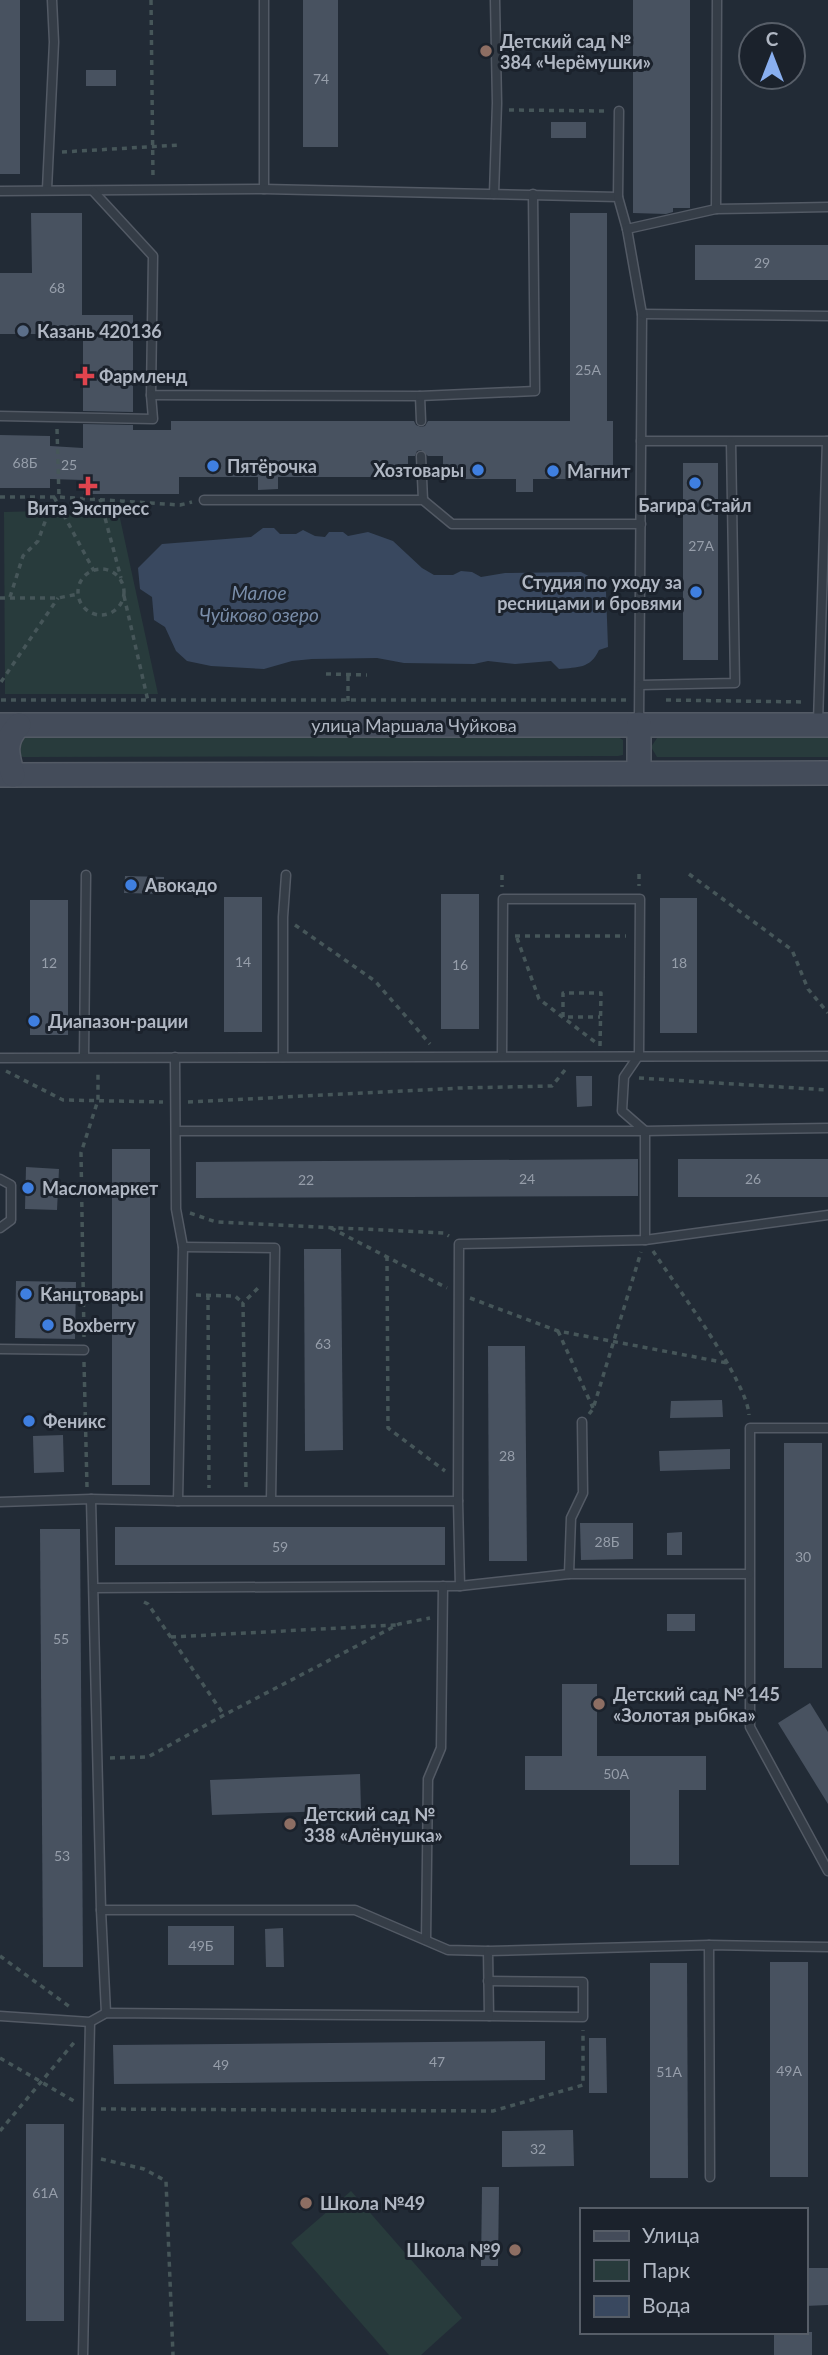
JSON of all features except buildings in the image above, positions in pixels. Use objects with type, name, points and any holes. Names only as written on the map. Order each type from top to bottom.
[{"type":"main road","points":[[639,724],[639,773]]},
{"type":"main road","name":"улица Маршала Чуйкова","points":[[10,725],[823,725]]},
{"type":"main road","points":[[10,725],[7,775],[828,773]]},
{"type":"lane","points":[[47,189],[54,42],[52,0]]},
{"type":"lane","points":[[264,0],[264,189]]},
{"type":"lane","points":[[494,194],[495,0]]},
{"type":"lane","points":[[716,209],[717,0]]},
{"type":"lane","points":[[619,111],[618,197],[627,229],[642,314],[639,724]]},
{"type":"lane","points":[[0,191],[264,189],[618,197]]},
{"type":"lane","points":[[0,416],[153,419],[153,256],[94,192]]},
{"type":"lane","points":[[151,395],[420,396],[536,391],[533,194]]},
{"type":"lane","points":[[627,229],[716,209],[828,207]]},
{"type":"lane","points":[[642,314],[828,316]]},
{"type":"lane","points":[[420,396],[421,421]]},
{"type":"lane","points":[[642,441],[827,441],[819,702],[823,725]]},
{"type":"lane","points":[[640,685],[735,683],[731,442]]},
{"type":"lane","points":[[421,456],[423,500]]},
{"type":"lane","points":[[205,500],[423,500],[452,524],[641,524]]},
{"type":"lane","points":[[84,1057],[86,875]]},
{"type":"lane","points":[[283,1057],[283,917],[286,875]]},
{"type":"lane","points":[[502,1056],[503,899],[640,899],[639,1055],[624,1077],[622,1111],[645,1131],[645,1240]]},
{"type":"lane","points":[[0,1058],[828,1056]]},
{"type":"lane","points":[[175,1057],[176,1209],[183,1247],[178,1501]]},
{"type":"lane","points":[[177,1131],[645,1131],[828,1128]]},
{"type":"lane","points":[[0,1179],[11,1185],[11,1220],[0,1228]]},
{"type":"lane","points":[[460,1586],[459,1244],[645,1240],[828,1215]]},
{"type":"lane","points":[[183,1247],[275,1248],[271,1500]]},
{"type":"lane","points":[[0,1349],[84,1350]]},
{"type":"lane","points":[[569,1574],[572,1518],[583,1493],[582,1422]]},
{"type":"lane","points":[[828,1428],[750,1428],[749,1574],[750,1727],[828,1871]]},
{"type":"lane","points":[[0,1502],[91,1499],[458,1501]]},
{"type":"lane","points":[[91,1499],[106,2013]]},
{"type":"lane","points":[[94,1588],[460,1586],[569,1574],[749,1574]]},
{"type":"lane","points":[[426,1940],[428,1779],[442,1748],[443,1586]]},
{"type":"lane","points":[[101,1910],[355,1910],[448,1950],[709,1945],[828,1947]]},
{"type":"lane","points":[[709,1945],[710,2177]]},
{"type":"lane","points":[[488,1951],[489,2016]]},
{"type":"lane","points":[[0,2017],[90,2022],[106,2013],[583,2017],[583,1982],[488,1981]]},
{"type":"lane","points":[[83,2355],[90,2022]]},
{"type":"path","points":[[150,0],[153,191]]},
{"type":"path","points":[[496,110],[619,111]]},
{"type":"path","points":[[49,152],[180,145]]},
{"type":"path","points":[[10,597],[23,556],[38,541],[56,497],[57,416]]},
{"type":"path","points":[[0,497],[56,497],[180,505],[205,500]]},
{"type":"path","points":[[56,497],[94,571]]},
{"type":"path","points":[[100,499],[123,584],[148,701]]},
{"type":"path","points":[[123,584],[111,572],[94,571],[82,580],[79,594],[85,608],[99,615],[114,612],[120,606],[124,594]]},
{"type":"path","points":[[0,598],[58,598],[79,594]]},
{"type":"path","points":[[1,682],[58,598]]},
{"type":"path","points":[[326,674],[367,675]]},
{"type":"path","points":[[348,676],[348,701]]},
{"type":"path","points":[[1,700],[819,702]]},
{"type":"path","points":[[690,874],[792,950],[808,989],[828,1013]]},
{"type":"path","points":[[283,917],[375,981],[441,1056]]},
{"type":"path","points":[[502,936],[640,936]]},
{"type":"path","points":[[517,936],[539,999],[611,1055]]},
{"type":"path","points":[[563,1017],[564,993],[601,993],[600,1046]]},
{"type":"path","points":[[563,1017],[600,1017]]},
{"type":"path","points":[[91,1499],[86,1487],[81,1153],[98,1100],[99,1057]]},
{"type":"path","points":[[1,1069],[63,1100],[177,1102],[552,1086],[571,1062]]},
{"type":"path","points":[[624,1077],[828,1090]]},
{"type":"path","points":[[176,1209],[216,1222],[444,1233],[459,1244]]},
{"type":"path","points":[[331,1228],[458,1293],[558,1331],[727,1363]]},
{"type":"path","points":[[582,1422],[593,1409],[645,1240]]},
{"type":"path","points":[[645,1240],[727,1363],[749,1405],[750,1428]]},
{"type":"path","points":[[387,1256],[388,1428],[458,1480]]},
{"type":"path","points":[[246,1500],[243,1303],[274,1271]]},
{"type":"path","points":[[182,1295],[235,1296],[243,1303]]},
{"type":"path","points":[[208,1295],[209,1500]]},
{"type":"path","points":[[558,1331],[593,1409]]},
{"type":"path","points":[[117,1588],[148,1604],[224,1714]]},
{"type":"path","points":[[171,1637],[399,1624],[442,1615]]},
{"type":"path","points":[[98,1758],[148,1757],[224,1714],[399,1624]]},
{"type":"path","points":[[0,1956],[90,2022],[0,2131]]},
{"type":"path","points":[[0,2058],[89,2109],[494,2111],[583,2085],[583,2017]]},
{"type":"path","points":[[87,2156],[144,2169],[166,2181],[173,2355]]},
{"type":"green space","points":[[118,509],[158,694],[5,694],[4,512]]},
{"type":"green space","points":[[618,737],[623,740],[623,755],[618,756],[23,757],[19,755],[18,741],[24,738]]},
{"type":"green space","points":[[828,737],[828,757],[657,757],[651,747],[657,738]]},
{"type":"green space","points":[[351,2191],[462,2318],[421,2355],[389,2355],[291,2243]]},
{"type":"water","name":"Малое Чуйково озеро","points":[[263,528],[274,528],[280,534],[296,534],[303,530],[325,537],[329,532],[343,532],[348,536],[368,532],[393,541],[422,568],[434,575],[453,575],[461,571],[472,572],[481,577],[505,573],[581,572],[594,579],[606,592],[608,647],[599,650],[587,664],[559,669],[551,661],[515,664],[488,661],[474,664],[404,663],[377,658],[312,659],[292,661],[264,669],[211,666],[187,661],[176,651],[165,627],[154,620],[152,597],[140,589],[138,568],[162,544],[251,537]]},
{"type":"place","name":"Детский сад № 384 «Черёмушки»","points":[[486,51]]},
{"type":"place","name":"Казань 420136","points":[[23,331]]},
{"type":"place","name":"Фармленд","points":[[85,376]]},
{"type":"place","name":"Пятёрочка","points":[[213,466]]},
{"type":"place","name":"Хозтовары","points":[[478,470]]},
{"type":"place","name":"Магнит","points":[[553,471]]},
{"type":"place","name":"Багира Стайл","points":[[695,483]]},
{"type":"place","name":"Вита Экспресс","points":[[88,486]]},
{"type":"place","name":"Студия по уходу за ресницами и бровями","points":[[696,592]]},
{"type":"place","name":"Авокадо","points":[[131,885]]},
{"type":"place","name":"Диапазон-рации","points":[[34,1021]]},
{"type":"place","name":"Масломаркет","points":[[28,1188]]},
{"type":"place","name":"Канцтовары","points":[[26,1294]]},
{"type":"place","name":"Boxberry","points":[[48,1325]]},
{"type":"place","name":"Феникс","points":[[29,1421]]},
{"type":"place","name":"Детский сад № 145 «Золотая рыбка»","points":[[599,1704]]},
{"type":"place","name":"Детский сад № 338 «Алёнушка»","points":[[290,1824]]},
{"type":"place","name":"Школа №49","points":[[306,2203]]},
{"type":"place","name":"Школа №9","points":[[515,2250]]}]
